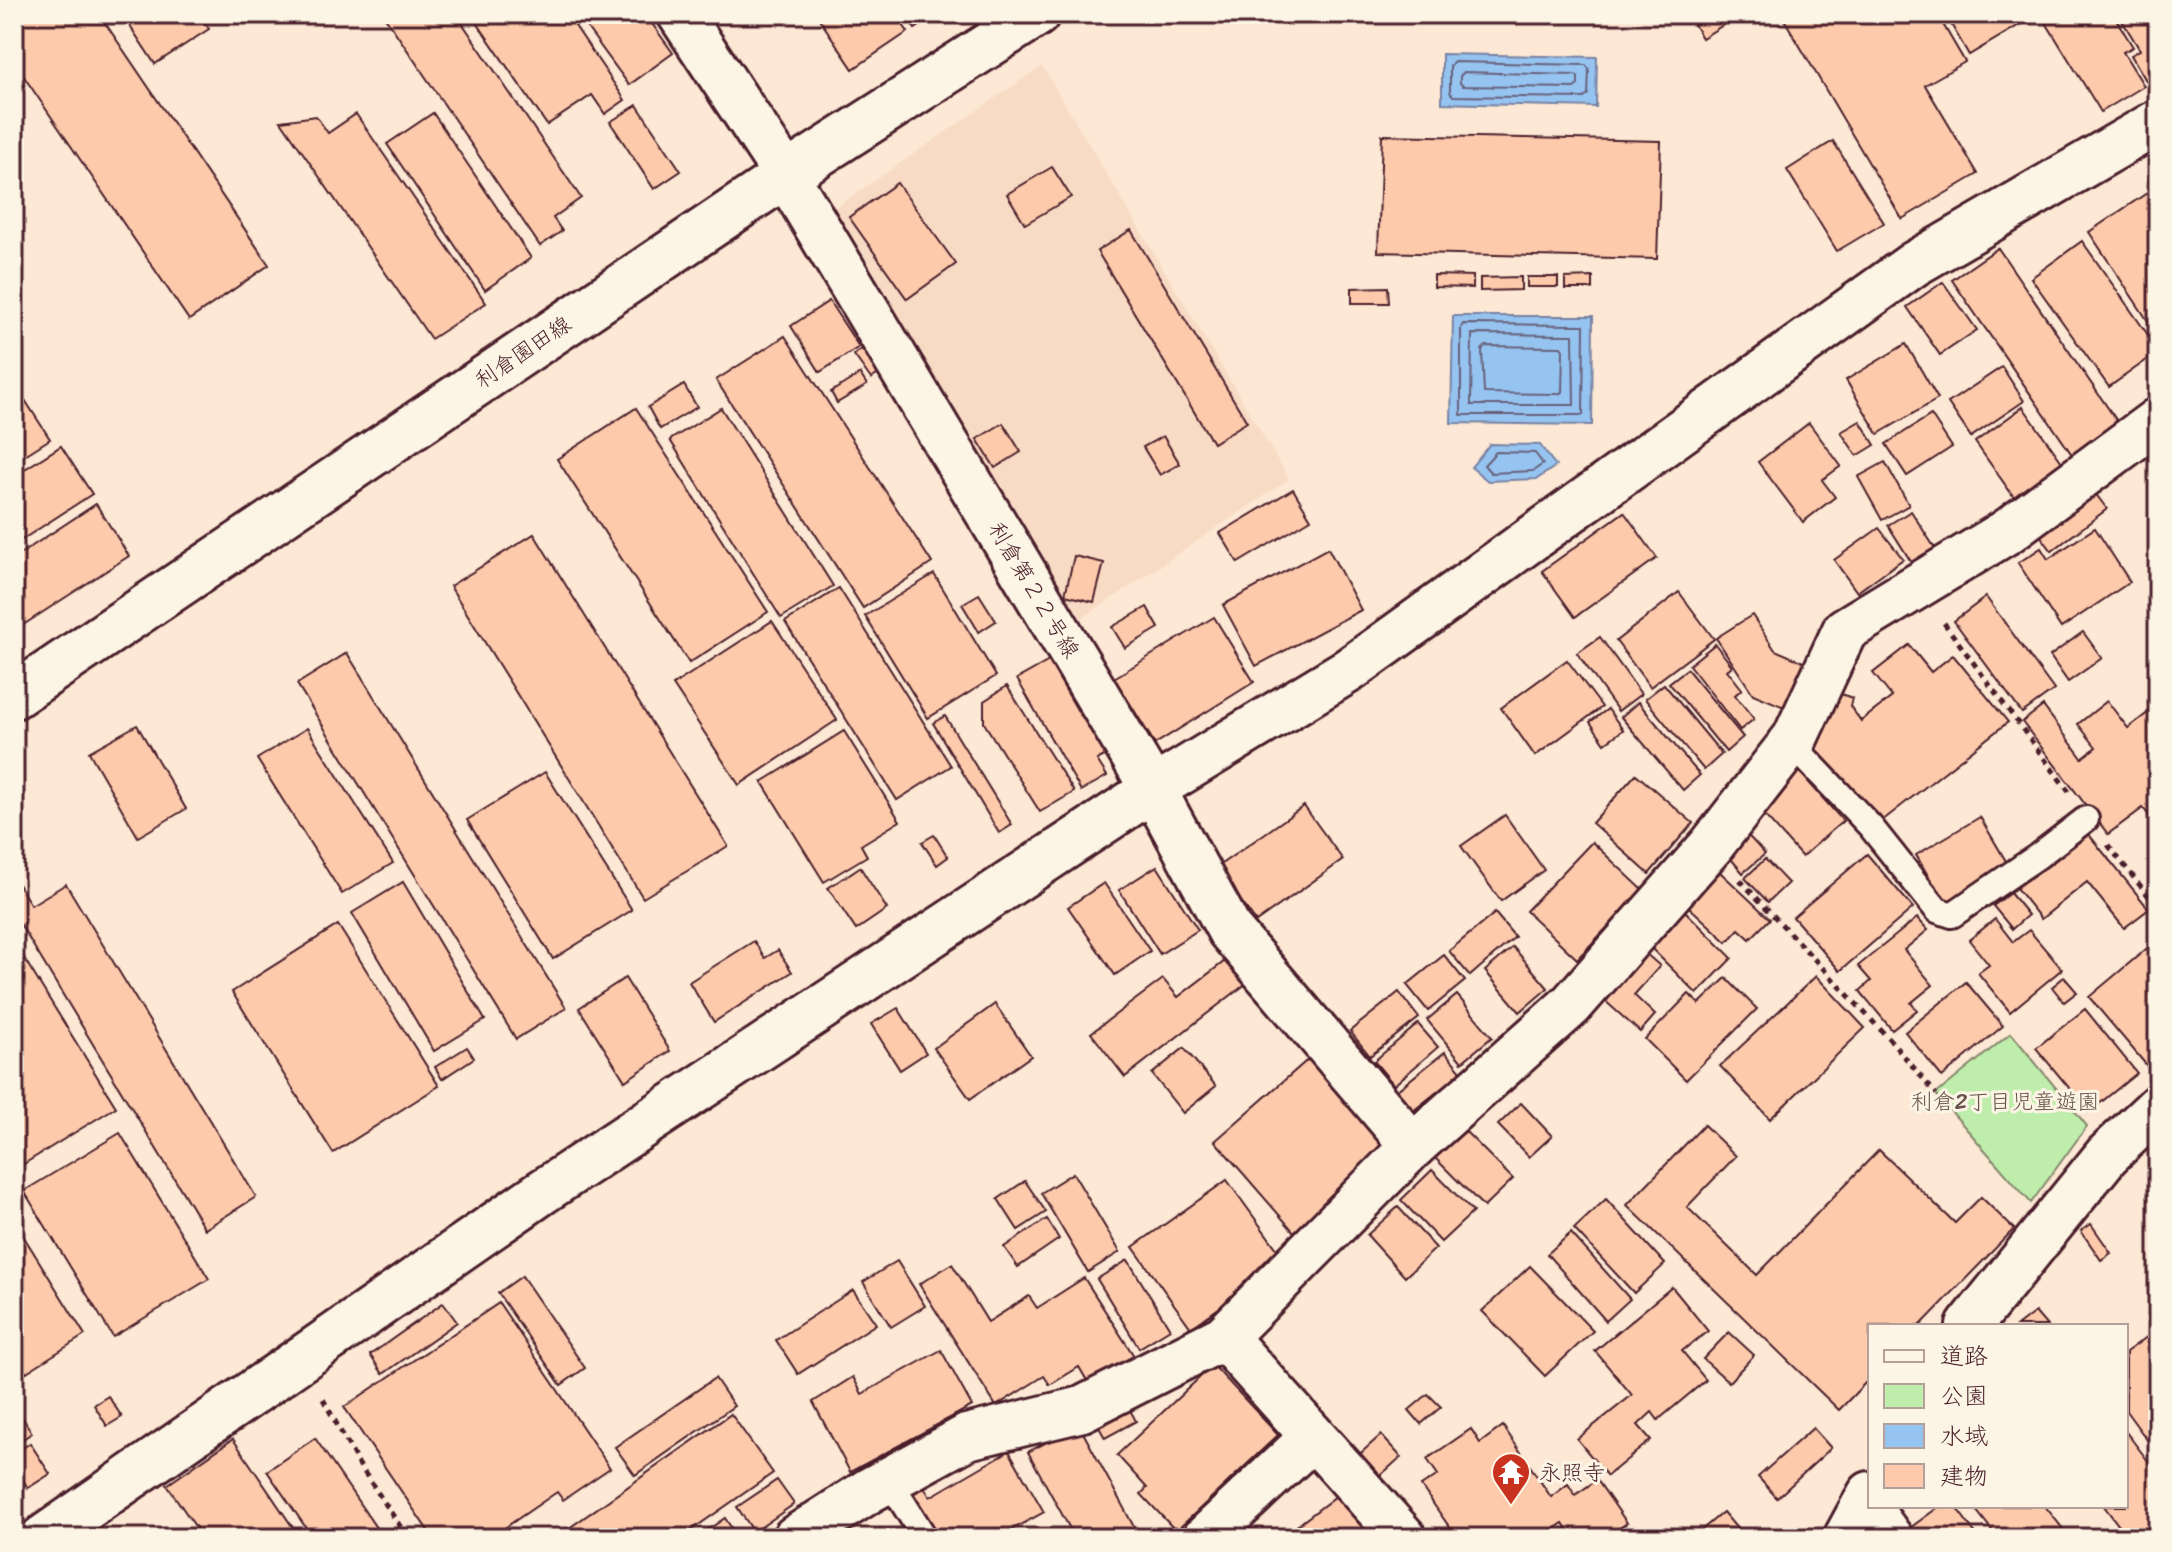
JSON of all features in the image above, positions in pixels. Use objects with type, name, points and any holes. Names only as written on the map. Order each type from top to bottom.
[{"type":"street","name":"利倉園田線","points":[[14,696],[786,175],[1037,14]]},
{"type":"street","name":"利倉第２２号線","points":[[695,20],[1153,789],[1230,931],[1413,1146]]},
{"type":"street","points":[[43,1538],[542,1192],[1153,789],[1349,670],[1914,264],[2158,122]]},
{"type":"street","points":[[795,1538],[888,1479],[967,1437],[1082,1409],[1224,1337],[1413,1146],[1571,1005],[1711,846],[1791,743],[1845,630],[2008,531],[2158,420]]},
{"type":"street","points":[[1971,1324],[2107,1155],[2158,1107]]},
{"type":"street","points":[[1224,1337],[1404,1538]]},
{"type":"street","points":[[1205,1538],[1313,1437]]},
{"type":"street","points":[[1860,1512],[1890,1538]]},
{"type":"lane","points":[[1791,743],[1871,827],[1937,910],[1952,915],[2086,819]]},
{"type":"lane","points":[[888,1479],[925,1538]]},
{"type":"path","points":[[1917,587],[2086,819],[2158,908]]},
{"type":"path","points":[[1711,846],[1893,1043],[1936,1094]]},
{"type":"path","points":[[301,1360],[358,1463],[408,1538]]},
{"type":"shaded area","points":[[1042,66],[1289,479],[1077,622],[829,212]]},
{"type":"green space","name":"利倉2丁目児童遊園","points":[[2011,1033],[2087,1126],[2031,1203],[1936,1094]]},
{"type":"water","points":[[1442,54],[1597,57],[1596,107],[1442,103]]},
{"type":"water","points":[[1453,316],[1593,316],[1592,425],[1451,423]]},
{"type":"water","points":[[1490,444],[1540,445],[1556,466],[1537,479],[1488,481],[1471,467]]},
{"type":"building","points":[[14,14],[99,14],[269,265],[189,320],[14,62]]},
{"type":"building","points":[[122,14],[199,14],[209,29],[155,64]]},
{"type":"building","points":[[383,14],[456,14],[581,198],[553,218],[562,231],[540,246]]},
{"type":"building","points":[[471,14],[567,14],[625,100],[605,114],[592,95],[547,125]]},
{"type":"building","points":[[577,14],[645,14],[673,53],[629,85]]},
{"type":"building","points":[[816,14],[895,14],[908,32],[853,69]]},
{"type":"building","points":[[905,14],[937,14],[915,29]]},
{"type":"building","points":[[1688,14],[1741,14],[1702,38]]},
{"type":"building","points":[[1781,14],[1937,14],[1965,62],[1925,85],[1978,174],[1902,219]]},
{"type":"building","points":[[1945,14],[2035,14],[2036,15],[1969,55]]},
{"type":"building","points":[[2056,14],[2113,14],[2133,47],[2123,52],[2144,86],[2101,112],[2045,21]]},
{"type":"building","points":[[2118,14],[2153,14],[2158,23],[2158,75],[2147,82],[2131,55],[2140,50]]},
{"type":"building","points":[[637,105],[681,171],[654,189],[610,122]]},
{"type":"building","points":[[433,113],[531,258],[485,290],[387,144]]},
{"type":"building","points":[[356,114],[486,303],[431,339],[281,121],[316,116],[328,133]]},
{"type":"building","points":[[1382,135],[1661,141],[1657,259],[1378,252]]},
{"type":"building","points":[[1833,141],[1884,223],[1837,251],[1787,170]]},
{"type":"building","points":[[1052,167],[1071,197],[1025,224],[1007,194]]},
{"type":"building","points":[[897,183],[956,264],[907,299],[849,217]]},
{"type":"building","points":[[2150,191],[2158,204],[2158,336],[2089,232]]},
{"type":"building","points":[[1131,230],[1247,422],[1213,443],[1097,251]]},
{"type":"building","points":[[2082,241],[2158,349],[2109,387],[2031,278]]},
{"type":"building","points":[[1998,248],[2119,424],[2073,456],[1952,280]]},
{"type":"building","points":[[1434,275],[1473,276],[1473,288],[1434,287]]},
{"type":"building","points":[[1521,277],[1521,290],[1480,291],[1480,278]]},
{"type":"building","points":[[1527,277],[1558,277],[1558,287],[1527,287]]},
{"type":"building","points":[[1593,277],[1593,289],[1565,289],[1565,278]]},
{"type":"building","points":[[1943,282],[1977,330],[1940,355],[1907,307]]},
{"type":"building","points":[[1388,287],[1389,303],[1352,303],[1352,288]]},
{"type":"building","points":[[829,301],[859,347],[820,372],[791,326]]},
{"type":"building","points":[[785,336],[932,563],[863,608],[716,380]]},
{"type":"building","points":[[1906,344],[1938,399],[1878,434],[1846,380]]},
{"type":"building","points":[[866,346],[883,371],[871,379],[854,355]]},
{"type":"building","points":[[2002,367],[2024,401],[1971,437],[1948,403]]},
{"type":"building","points":[[860,374],[867,385],[837,403],[831,392]]},
{"type":"building","points":[[684,385],[697,407],[660,429],[648,407]]},
{"type":"building","points":[[23,397],[50,439],[14,462],[14,403]]},
{"type":"building","points":[[2023,407],[2064,465],[2016,500],[1975,442]]},
{"type":"building","points":[[636,408],[768,612],[689,663],[557,459]]},
{"type":"building","points":[[721,408],[833,586],[781,618],[670,440]]},
{"type":"building","points":[[1931,415],[1952,447],[1907,476],[1886,444]]},
{"type":"building","points":[[1860,421],[1875,445],[1857,456],[1841,432]]},
{"type":"building","points":[[1003,423],[1021,452],[995,468],[977,439]]},
{"type":"building","points":[[1809,423],[1841,466],[1822,480],[1835,497],[1803,522],[1758,462]]},
{"type":"building","points":[[1163,436],[1180,464],[1160,475],[1143,447]]},
{"type":"building","points":[[61,446],[92,494],[14,545],[14,476]]},
{"type":"building","points":[[1885,462],[1909,505],[1882,520],[1858,477]]},
{"type":"building","points":[[2089,485],[2107,509],[2052,551],[2034,527]]},
{"type":"building","points":[[1293,489],[1311,519],[1238,563],[1220,533]]},
{"type":"building","points":[[96,504],[129,556],[14,631],[14,558]]},
{"type":"building","points":[[1911,511],[1938,553],[1915,568],[1888,525]]},
{"type":"building","points":[[1624,512],[1657,558],[1575,617],[1542,571]]},
{"type":"building","points":[[1879,528],[1903,559],[1857,592],[1834,560]]},
{"type":"building","points":[[2095,528],[2130,582],[2061,628],[2018,563],[2041,548],[2048,559]]},
{"type":"building","points":[[534,534],[728,846],[643,898],[450,586]]},
{"type":"building","points":[[1328,548],[1361,610],[1256,666],[1223,605]]},
{"type":"building","points":[[1074,556],[1104,563],[1094,602],[1065,595]]},
{"type":"building","points":[[934,574],[996,676],[928,718],[865,616]]},
{"type":"building","points":[[839,588],[951,766],[897,800],[785,622]]},
{"type":"building","points":[[1679,592],[1714,639],[1650,687],[1616,641]]},
{"type":"building","points":[[979,594],[996,621],[979,632],[962,604]]},
{"type":"building","points":[[1986,597],[2054,690],[2022,713],[1954,621]]},
{"type":"building","points":[[1147,607],[1159,628],[1125,648],[1112,627]]},
{"type":"building","points":[[1752,615],[1775,650],[1808,664],[1789,709],[1753,694],[1716,638]]},
{"type":"building","points":[[1214,617],[1254,682],[1155,744],[1114,678]]},
{"type":"building","points":[[772,621],[837,720],[739,785],[673,685]]},
{"type":"building","points":[[2083,632],[2102,658],[2068,682],[2050,656]]},
{"type":"building","points":[[1600,637],[1641,694],[1618,711],[1577,653]]},
{"type":"building","points":[[1715,644],[1732,666],[1727,670],[1742,689],[1735,695],[1754,719],[1740,730],[1689,665]]},
{"type":"building","points":[[1909,645],[1931,672],[1953,655],[2008,722],[1882,821],[1805,743],[1825,688],[1852,698],[1850,706],[1861,721],[1892,697],[1873,673]]},
{"type":"building","points":[[347,653],[566,1008],[516,1039],[297,684]]},
{"type":"building","points":[[1567,660],[1602,707],[1535,756],[1501,708]]},
{"type":"building","points":[[1049,661],[1080,715],[1089,710],[1112,752],[1097,760],[1107,776],[1081,791],[1017,679]]},
{"type":"building","points":[[1687,669],[1743,737],[1726,752],[1669,683]]},
{"type":"building","points":[[1664,684],[1722,754],[1704,770],[1645,699]]},
{"type":"building","points":[[1007,686],[1074,792],[1040,812],[984,723],[984,701]]},
{"type":"building","points":[[2107,701],[2128,728],[2149,712],[2158,724],[2158,812],[2151,818],[2143,808],[2108,834],[2022,722],[2043,706],[2082,758],[2096,747],[2078,724]]},
{"type":"building","points":[[1638,702],[1700,775],[1683,790],[1621,717]]},
{"type":"building","points":[[1608,709],[1623,730],[1605,743],[1590,722]]},
{"type":"building","points":[[945,716],[1012,825],[999,833],[933,723]]},
{"type":"building","points":[[137,725],[186,809],[138,837],[89,752]]},
{"type":"building","points":[[307,728],[393,863],[342,894],[257,759]]},
{"type":"building","points":[[844,731],[900,821],[861,845],[867,856],[824,882],[762,782]]},
{"type":"building","points":[[1797,769],[1843,821],[1802,857],[1756,806]]},
{"type":"building","points":[[545,772],[632,910],[553,959],[467,820]]},
{"type":"building","points":[[1636,774],[1693,823],[1649,874],[1592,823]]},
{"type":"building","points":[[1304,806],[1343,860],[1256,922],[1217,867]]},
{"type":"building","points":[[1505,815],[1544,870],[1501,901],[1461,846]]},
{"type":"building","points":[[1980,817],[2010,868],[1946,906],[1916,855]]},
{"type":"building","points":[[1741,828],[1765,854],[1743,873],[1720,846]]},
{"type":"building","points":[[2086,831],[2149,909],[2124,928],[2087,882],[2041,919],[2016,888]]},
{"type":"building","points":[[934,835],[948,857],[937,865],[922,842]]},
{"type":"building","points":[[1592,842],[1643,890],[1577,959],[1526,911]]},
{"type":"building","points":[[1867,854],[1913,908],[1840,971],[1793,917]]},
{"type":"building","points":[[1765,859],[1788,883],[1768,902],[1745,878]]},
{"type":"building","points":[[1157,866],[1198,930],[1160,954],[1119,890]]},
{"type":"building","points":[[860,867],[887,909],[856,930],[828,888]]},
{"type":"building","points":[[1720,872],[1770,919],[1750,939],[1739,929],[1727,942],[1688,906]]},
{"type":"building","points":[[14,878],[31,905],[66,884],[256,1197],[205,1229],[14,914]]},
{"type":"building","points":[[403,882],[485,1020],[434,1051],[352,913]]},
{"type":"building","points":[[1104,883],[1150,951],[1115,975],[1068,907]]},
{"type":"building","points":[[2010,893],[2028,915],[2012,929],[1993,906]]},
{"type":"building","points":[[1684,910],[1732,958],[1697,994],[1649,946]]},
{"type":"building","points":[[1495,913],[1515,937],[1470,976],[1449,951]]},
{"type":"building","points":[[1917,918],[1928,930],[1904,950],[1933,985],[1911,1003],[1917,1010],[1892,1030],[1860,991],[1871,981],[1858,966]]},
{"type":"building","points":[[1995,919],[2013,942],[2029,930],[2062,969],[2010,1012],[1978,973],[1989,965],[1969,940]]},
{"type":"building","points":[[338,925],[439,1086],[333,1153],[232,992]]},
{"type":"building","points":[[2157,940],[2158,1059],[2148,1067],[2089,997]]},
{"type":"building","points":[[754,941],[765,958],[778,950],[792,972],[714,1022],[689,982]]},
{"type":"building","points":[[14,942],[116,1107],[14,1170]]},
{"type":"building","points":[[1636,945],[1660,966],[1634,995],[1655,1015],[1640,1032],[1595,992]]},
{"type":"building","points":[[1513,947],[1548,988],[1520,1012],[1485,971]]},
{"type":"building","points":[[1444,955],[1465,981],[1428,1011],[1407,985]]},
{"type":"building","points":[[1229,958],[1247,983],[1125,1077],[1091,1033],[1163,979],[1178,997]]},
{"type":"building","points":[[1816,976],[1865,1028],[1770,1119],[1720,1066]]},
{"type":"building","points":[[2064,977],[2077,992],[2064,1002],[2052,987]]},
{"type":"building","points":[[625,978],[670,1051],[625,1081],[579,1008]]},
{"type":"building","points":[[1726,978],[1757,1009],[1686,1080],[1645,1039],[1689,994],[1699,1004]]},
{"type":"building","points":[[1966,982],[2003,1026],[1942,1077],[1905,1032]]},
{"type":"building","points":[[1399,992],[1419,1018],[1370,1056],[1350,1031]]},
{"type":"building","points":[[1457,995],[1492,1037],[1462,1062],[1427,1020]]},
{"type":"building","points":[[995,1004],[1031,1056],[970,1099],[934,1048]]},
{"type":"building","points":[[898,1008],[926,1053],[900,1070],[871,1024]]},
{"type":"building","points":[[2085,1009],[2137,1073],[2089,1112],[2036,1048]]},
{"type":"building","points":[[1418,1024],[1438,1047],[1394,1085],[1374,1061]]},
{"type":"building","points":[[467,1047],[474,1058],[442,1079],[435,1067]]},
{"type":"building","points":[[1184,1048],[1216,1086],[1183,1113],[1152,1074]]},
{"type":"building","points":[[1445,1052],[1462,1072],[1408,1115],[1391,1095]]},
{"type":"building","points":[[1312,1056],[1392,1147],[1294,1232],[1215,1141]]},
{"type":"building","points":[[1521,1103],[1552,1136],[1529,1157],[1498,1125]]},
{"type":"building","points":[[1456,1122],[1513,1179],[1484,1207],[1427,1150]]},
{"type":"building","points":[[1704,1125],[1736,1156],[1687,1207],[1757,1275],[1879,1150],[1955,1223],[1981,1197],[2014,1229],[1922,1324],[1868,1324],[1868,1380],[1839,1410],[1627,1205]]},
{"type":"building","points":[[120,1133],[209,1279],[113,1337],[24,1191]]},
{"type":"building","points":[[1432,1170],[1473,1212],[1441,1242],[1401,1200]]},
{"type":"building","points":[[1073,1173],[1120,1252],[1088,1272],[1041,1193]]},
{"type":"building","points":[[1227,1180],[1285,1260],[1191,1328],[1133,1247]]},
{"type":"building","points":[[1025,1181],[1046,1212],[1018,1230],[998,1199]]},
{"type":"building","points":[[1606,1199],[1665,1264],[1634,1293],[1574,1229]]},
{"type":"building","points":[[1398,1207],[1436,1248],[1405,1277],[1367,1235]]},
{"type":"building","points":[[1047,1219],[1059,1239],[1018,1267],[1004,1247]]},
{"type":"building","points":[[14,1221],[85,1335],[14,1380]]},
{"type":"building","points":[[2091,1224],[2111,1253],[2101,1260],[2081,1231]]},
{"type":"building","points":[[1571,1233],[1630,1299],[1606,1321],[1547,1254]]},
{"type":"building","points":[[1128,1260],[1170,1329],[1139,1348],[1097,1279]]},
{"type":"building","points":[[897,1261],[925,1306],[891,1327],[863,1282]]},
{"type":"building","points":[[952,1264],[988,1322],[1029,1296],[1037,1308],[1084,1278],[1134,1356],[1089,1384],[1079,1367],[1050,1385],[1044,1376],[996,1406],[919,1284]]},
{"type":"building","points":[[1530,1266],[1593,1331],[1545,1376],[1482,1311]]},
{"type":"building","points":[[522,1276],[585,1368],[561,1385],[498,1293]]},
{"type":"building","points":[[1672,1287],[1708,1331],[1682,1351],[1706,1380],[1658,1420],[1652,1412],[1638,1425],[1651,1440],[1607,1476],[1577,1439],[1632,1395],[1595,1351]]},
{"type":"building","points":[[853,1290],[876,1324],[798,1374],[776,1340]]},
{"type":"building","points":[[443,1303],[457,1322],[383,1374],[370,1355]]},
{"type":"building","points":[[499,1303],[610,1468],[563,1500],[557,1492],[490,1538],[433,1538],[344,1407]]},
{"type":"building","points":[[2035,1312],[2045,1324],[2020,1324]]},
{"type":"building","points":[[2158,1329],[2158,1455],[2128,1414],[2128,1351]]},
{"type":"building","points":[[1729,1332],[1754,1355],[1729,1382],[1703,1359]]},
{"type":"building","points":[[941,1350],[972,1406],[850,1472],[813,1402],[853,1377],[862,1394]]},
{"type":"building","points":[[1213,1365],[1278,1435],[1176,1531],[1141,1494],[1147,1488],[1117,1455]]},
{"type":"building","points":[[715,1378],[734,1406],[635,1475],[615,1447]]},
{"type":"building","points":[[1163,1392],[1130,1410],[1136,1421],[1105,1438],[1093,1416]]},
{"type":"building","points":[[1428,1394],[1441,1407],[1421,1424],[1409,1410]]},
{"type":"building","points":[[108,1396],[122,1417],[107,1426],[94,1405]]},
{"type":"building","points":[[14,1404],[32,1433],[14,1445]]},
{"type":"building","points":[[731,1414],[773,1473],[680,1538],[555,1538]]},
{"type":"building","points":[[1079,1425],[1140,1538],[1075,1538],[1028,1452]]},
{"type":"building","points":[[1503,1426],[1551,1497],[1568,1484],[1575,1495],[1597,1480],[1627,1523],[1605,1538],[1573,1538],[1563,1523],[1541,1538],[1457,1538],[1421,1486],[1438,1475],[1427,1459],[1471,1429],[1480,1443]]},
{"type":"building","points":[[1813,1428],[1831,1448],[1777,1498],[1758,1477]]},
{"type":"building","points":[[1381,1435],[1401,1457],[1372,1483],[1353,1460]]},
{"type":"building","points":[[2128,1435],[2158,1474],[2158,1538],[2128,1538],[2106,1508],[2128,1508]]},
{"type":"building","points":[[315,1438],[383,1538],[313,1538],[267,1471]]},
{"type":"building","points":[[233,1439],[300,1538],[203,1538],[167,1485]]},
{"type":"building","points":[[30,1443],[50,1474],[28,1488],[14,1466],[14,1454]]},
{"type":"building","points":[[1009,1451],[1044,1512],[997,1538],[930,1538],[901,1487],[918,1477],[930,1497]]},
{"type":"building","points":[[777,1480],[794,1504],[754,1532],[737,1507]]},
{"type":"building","points":[[1344,1490],[1380,1538],[1281,1538]]},
{"type":"building","points":[[1937,1508],[1956,1508],[1979,1538],[1906,1538],[1903,1533]]},
{"type":"building","points":[[1975,1508],[2047,1508],[2070,1538],[1998,1538]]},
{"type":"building","points":[[1723,1512],[1745,1538],[1692,1538]]},
{"type":"building","points":[[725,1518],[738,1538],[696,1538]]},
{"type":"place","name":"永照寺","points":[[1511,1506]]}]
